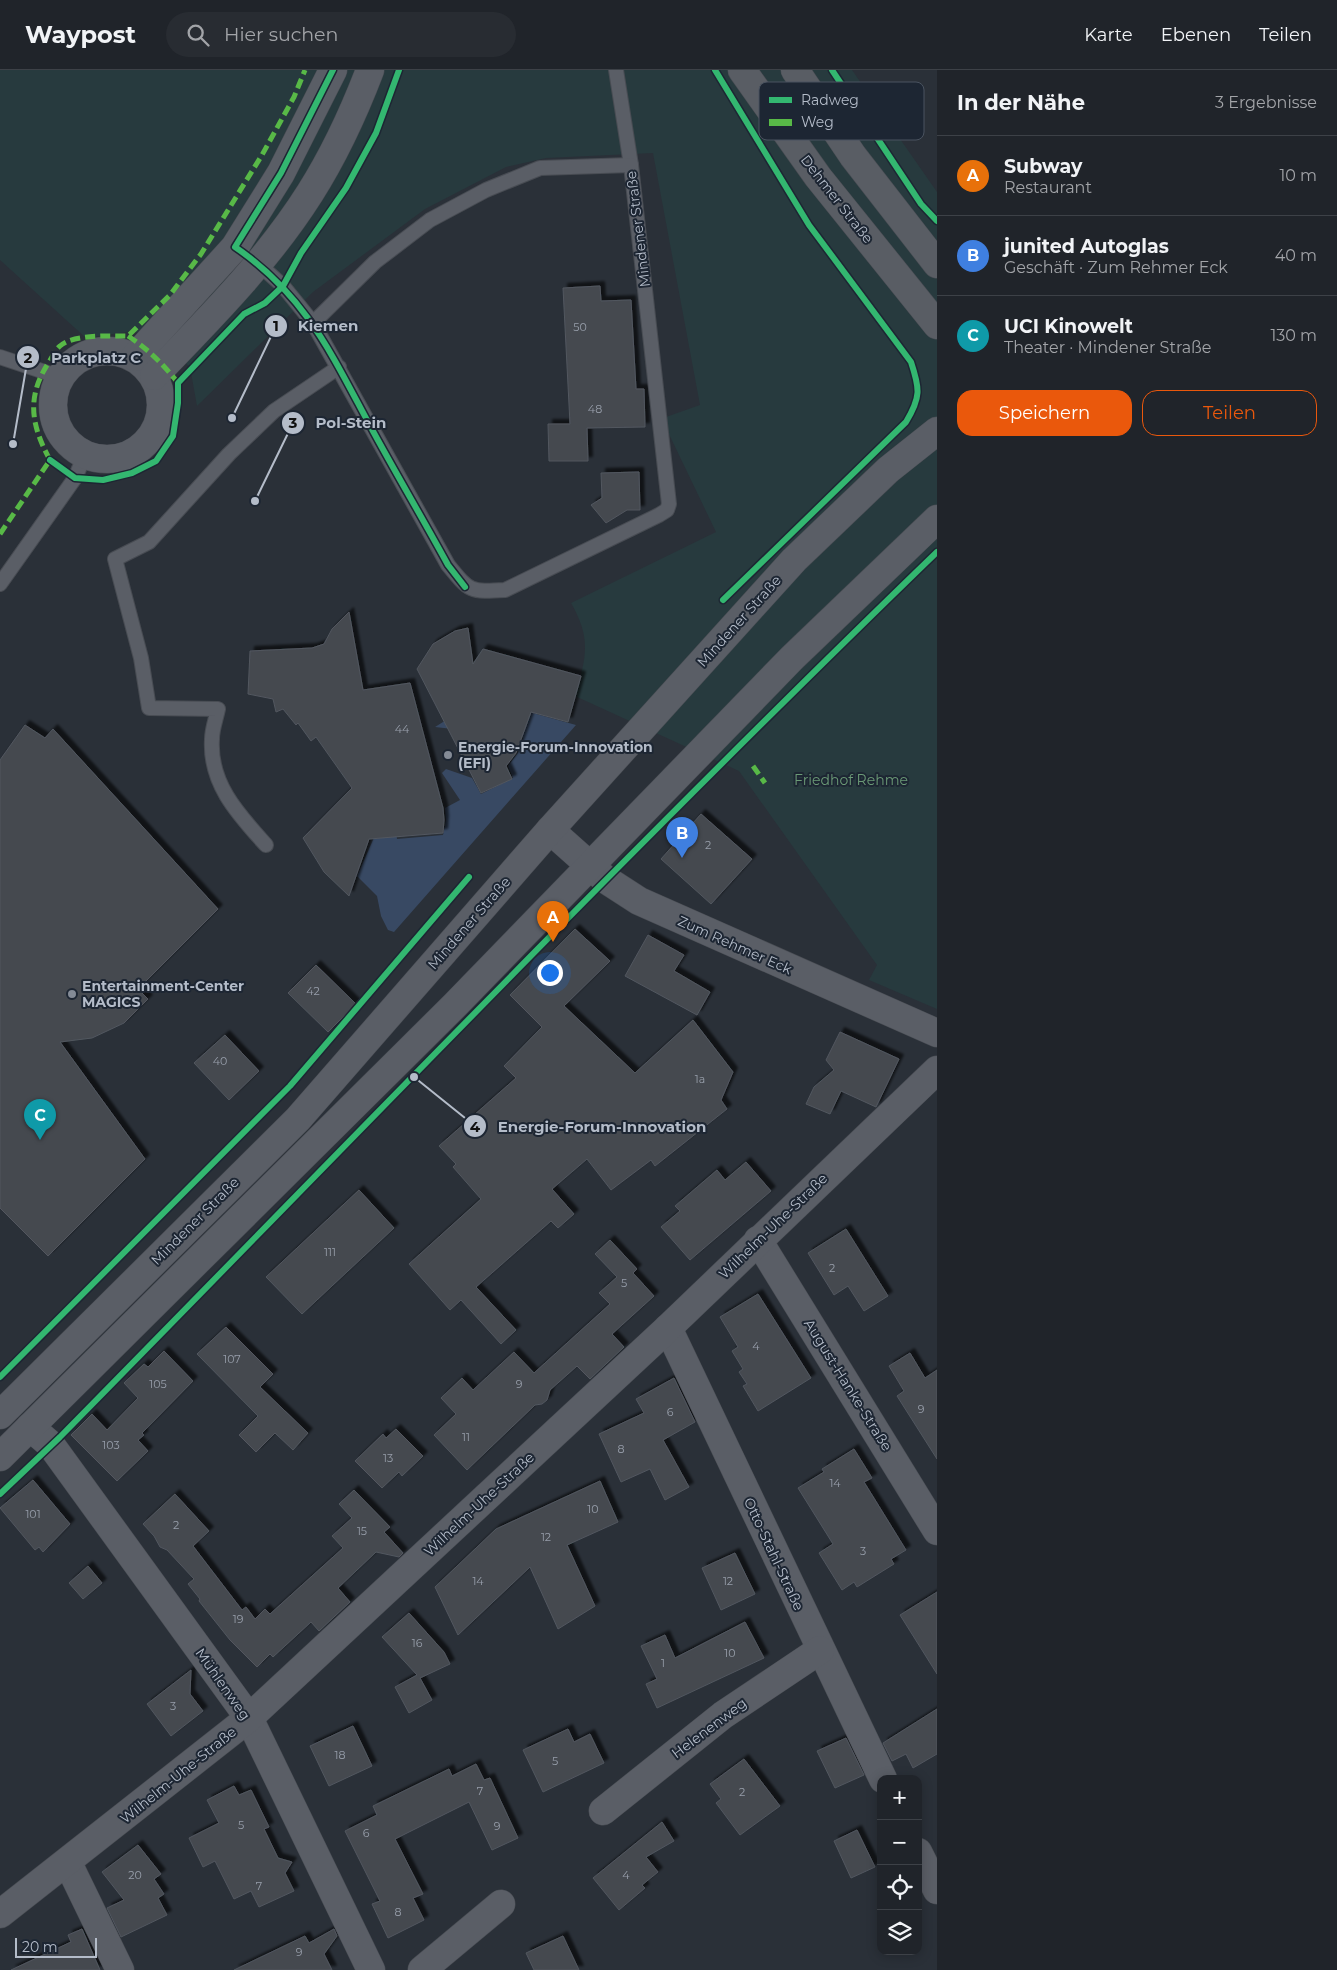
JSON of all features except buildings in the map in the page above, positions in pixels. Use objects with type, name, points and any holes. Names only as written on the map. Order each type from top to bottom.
[{"type":"main road","name":"Dehmer Straße","points":[[742,70],[759,94]]},
{"type":"main road","points":[[795,70],[803,82]]},
{"type":"main road","name":"Dehmer Straße","points":[[792,140],[818,177],[937,325]]},
{"type":"main road","points":[[842,140],[937,264]]},
{"type":"street","points":[[135,357],[235,247],[282,173],[334,70]]},
{"type":"street","points":[[154,376],[258,263],[310,193],[354,110],[370,70]]},
{"type":"street","points":[[115,351],[135,357],[154,376],[162,403],[156,430],[138,450],[112,460],[84,455],[66,441],[54,421],[52,398],[60,376],[74,361],[94,352],[115,351]]},
{"type":"street","name":"Mindener Straße","points":[[0,1415],[298,1119],[550,830],[794,560],[888,470],[937,431]]},
{"type":"street","points":[[0,1457],[455,1005],[792,658],[937,519]]},
{"type":"street","name":"Zum Rehmer Eck","points":[[550,830],[590,866],[622,891],[639,901],[937,1034]]},
{"type":"street","name":"Wilhelm-Uhe-Straße","points":[[0,1914],[68,1863],[249,1718],[668,1328],[937,1070]]},
{"type":"street","name":"August-Hanke-Straße","points":[[758,1240],[937,1531]]},
{"type":"street","name":"Otto-Stahl-Straße","points":[[668,1328],[881,1775]]},
{"type":"street","name":"Mühlenweg","points":[[30,1427],[51,1445],[249,1718],[371,1970]]},
{"type":"street","name":"Helenenweg","points":[[603,1811],[723,1715],[820,1650]]},
{"type":"street","points":[[922,1860],[937,1890]]},
{"type":"street","points":[[68,1863],[120,1970]]},
{"type":"street","points":[[422,1970],[502,1904]]},
{"type":"lane","name":"Mindener Straße","points":[[339,367],[448,565],[465,586],[478,592],[505,590],[667,510],[670,504],[657,388],[631,165],[616,70]]},
{"type":"lane","points":[[313,323],[375,262],[430,220],[486,190],[540,168],[631,165]]},
{"type":"lane","points":[[235,247],[258,263],[283,286],[313,323],[339,367],[274,411],[229,454],[149,542],[115,559],[141,658],[149,708],[218,709],[212,739],[217,780],[236,811],[266,845]]},
{"type":"lane","points":[[0,356],[60,376]]},
{"type":"lane","points":[[0,584],[75,478],[84,455]]},
{"type":"green space","name":"Friedhof Rehme","points":[[0,70],[852,70],[860,82],[759,82],[759,140],[901,140],[937,192],[937,1009],[869,980],[877,965],[739,771],[575,696],[585,649],[582,627],[571,603],[716,532],[667,430],[666,417],[700,405],[653,153],[546,158],[506,167],[425,209],[313,292],[197,406],[190,367],[157,340],[133,331],[86,338],[0,260]]},
{"type":"water","points":[[504,684],[503,705],[576,725],[394,932],[388,930],[381,916],[377,896],[357,876],[392,797],[397,839],[443,835],[446,820],[445,808],[460,800],[442,773],[446,769],[472,778],[481,794],[513,778],[508,766],[518,753],[523,737],[435,727]]},
{"type":"marked path","points":[[0,534],[50,460],[35,423],[34,399],[42,375],[56,351],[60,346],[74,339],[92,336],[128,336],[170,295],[201,254],[262,155],[294,97],[305,70]]},
{"type":"marked path","points":[[128,336],[155,357],[178,383]]},
{"type":"marked path","points":[[753,766],[765,783]]},
{"type":"cycle path","points":[[333,70],[281,173],[235,247],[260,266],[282,287],[316,331],[331,354],[448,565],[465,587]]},
{"type":"cycle path","points":[[50,460],[75,478],[103,480],[132,473],[156,461],[173,436],[178,403],[178,383],[244,314],[265,303],[283,286],[301,253],[346,188],[376,133],[399,70]]},
{"type":"cycle path","points":[[715,70],[809,225],[911,362],[918,393],[906,422],[723,600]]},
{"type":"cycle path","points":[[832,70],[840,82]]},
{"type":"cycle path","points":[[878,140],[921,204],[937,221]]},
{"type":"cycle path","points":[[0,1494],[60,1437],[605,881],[937,552]]},
{"type":"cycle path","points":[[0,1377],[290,1086],[469,877]]},
{"type":"place","name":"Kiemen","points":[[232,418]]},
{"type":"place","name":"Parkplatz C","points":[[13,444]]},
{"type":"place","name":"Pol-Stein","points":[[255,501]]},
{"type":"place","name":"Energie-Forum-Innovation (EFI)","points":[[448,755]]},
{"type":"place","name":"junited Autoglas","points":[[682,858]]},
{"type":"place","name":"Subway","points":[[553,942]]},
{"type":"place","name":"Entertainment-Center MAGICS","points":[[72,994]]},
{"type":"place","name":"Energie-Forum-Innovation","points":[[414,1077]]},
{"type":"place","name":"UCI Kinowelt","points":[[40,1140]]}]
